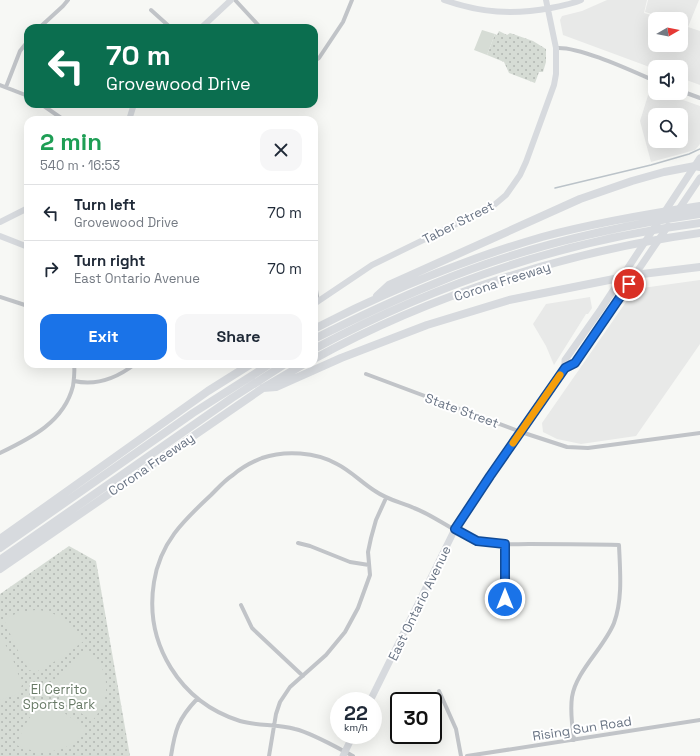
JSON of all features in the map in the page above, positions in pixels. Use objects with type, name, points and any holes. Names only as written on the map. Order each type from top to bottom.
[{"type":"highway","points":[[370,301],[389,286],[580,199],[632,181],[664,172],[697,167]]},
{"type":"highway","points":[[318,327],[370,301],[489,254],[543,237],[654,212],[696,206]]},
{"type":"highway","points":[[318,337],[368,312],[431,284],[501,259],[546,245],[598,232],[700,214]]},
{"type":"highway","points":[[318,347],[384,314],[472,278],[511,265],[598,241],[640,232],[700,223]]},
{"type":"highway","name":"Corona Freeway","points":[[318,357],[364,333],[449,297],[526,272],[632,244],[700,233]]},
{"type":"highway","points":[[263,388],[276,387],[341,358],[427,325],[509,300],[634,275],[700,267]]},
{"type":"highway","name":"Corona Freeway","points":[[0,539],[208,391],[245,368]]},
{"type":"highway","points":[[0,548],[193,413],[264,368]]},
{"type":"highway","points":[[0,560],[220,406],[279,368]]},
{"type":"highway","name":"Corona Freeway","points":[[0,569],[263,388],[297,368]]},
{"type":"highway","points":[[0,535],[43,508]]},
{"type":"highway","points":[[0,575],[56,530]]},
{"type":"main road","name":"East Ontario Avenue","points":[[565,368],[565,360],[697,167],[700,158]]},
{"type":"main road","name":"East Ontario Avenue","points":[[374,692],[455,529],[565,368],[575,363],[700,178]]},
{"type":"main road","points":[[588,344],[586,338],[593,320]]},
{"type":"main road","points":[[344,754],[349,744]]},
{"type":"street","points":[[43,24],[68,0]]},
{"type":"street","points":[[205,24],[231,0]]},
{"type":"street","points":[[235,0],[257,24]]},
{"type":"street","points":[[318,59],[343,22],[352,0]]},
{"type":"street","points":[[444,0],[474,10],[497,12],[523,12],[581,0]]},
{"type":"street","name":"Taber Street","points":[[318,302],[372,265],[493,206],[506,195],[520,175],[526,162],[551,93],[556,74],[556,48],[546,0]]},
{"type":"street","points":[[151,10],[167,24]]},
{"type":"street","points":[[6,87],[20,50],[24,46]]},
{"type":"street","points":[[556,48],[584,53],[648,78]]},
{"type":"street","points":[[0,85],[24,94]]},
{"type":"street","points":[[688,94],[700,98]]},
{"type":"street","points":[[47,108],[58,116]]},
{"type":"street","points":[[0,222],[24,210]]},
{"type":"street","points":[[0,236],[24,245]]},
{"type":"street","points":[[0,297],[24,305]]},
{"type":"street","points":[[0,453],[25,441],[55,419],[71,393],[74,381],[74,368]]},
{"type":"street","points":[[74,381],[96,382],[111,379],[130,368]]},
{"type":"street","name":"State Street","points":[[366,374],[521,432],[567,447],[588,448],[700,433]]},
{"type":"street","points":[[352,756],[344,754],[297,729],[242,721],[224,714],[197,699],[177,678],[159,646],[152,609],[152,591],[155,572],[169,539],[184,520],[231,476],[244,467],[263,458],[282,454],[320,456],[335,462],[351,472],[373,491],[399,504],[414,508],[477,541],[505,544],[619,545],[619,601],[617,612],[614,624],[608,636],[580,676],[572,696],[571,714],[574,740]]},
{"type":"street","points":[[269,756],[276,714],[280,702],[290,687],[326,655],[345,632],[358,608],[370,575],[368,552],[370,538],[386,498]]},
{"type":"street","points":[[298,543],[310,546],[350,562],[370,564]]},
{"type":"street","points":[[505,544],[505,613]]},
{"type":"street","points":[[241,605],[252,628],[303,676]]},
{"type":"street","points":[[439,691],[456,729],[461,756]]},
{"type":"street","points":[[171,756],[174,736],[179,721],[186,710],[197,699]]},
{"type":"street","name":"Rising Sun Road","points":[[467,756],[700,720]]},
{"type":"shaded area","points":[[607,0],[647,0],[644,13],[648,14],[648,52],[688,52],[688,27],[700,31],[700,85],[688,81],[688,60],[648,60],[648,66],[563,35],[560,20],[562,16],[582,11]]},
{"type":"shaded area","points":[[648,0],[699,0],[688,27],[688,12],[645,12]]},
{"type":"shaded area","points":[[648,95],[648,100],[683,100],[700,106],[700,144],[695,150],[651,162],[640,121]]},
{"type":"shaded area","points":[[700,280],[700,344],[636,436],[581,444],[557,439],[543,432],[542,423],[635,289]]},
{"type":"shaded area","points":[[590,297],[592,308],[588,314],[586,314],[554,365],[546,346],[533,324],[546,304]]},
{"type":"green space","points":[[482,30],[495,34],[487,55],[474,50]]},
{"type":"green space","points":[[499,31],[507,35],[510,33],[533,41],[546,49],[546,62],[543,72],[539,72],[535,83],[509,73],[504,62],[487,55],[495,34],[497,35]]},
{"type":"green space","name":"El Cerrito Sports Park","points":[[69,546],[96,561],[130,756],[0,756],[0,594]]},
{"type":"green space","points":[[36,610],[58,616],[75,629],[84,641],[59,659],[36,672],[29,670],[16,647],[4,620],[19,613]]},
{"type":"green space","points":[[0,636],[11,654],[22,685],[18,694],[0,700]]},
{"type":"green space","points":[[87,650],[100,664],[106,680],[106,695],[104,702],[101,709],[92,721],[74,708],[54,690],[54,684]]},
{"type":"green space","points":[[45,701],[69,716],[85,729],[79,738],[71,744],[54,751],[35,751],[16,745],[25,725],[39,703]]},
{"type":"waterway","points":[[555,188],[651,165],[689,154],[700,149]]},
{"type":"slow traffic","points":[[513,443],[560,375]]},
{"type":"route","points":[[505,599],[505,544],[477,541],[455,529],[565,368],[575,363],[629,284]]}]
